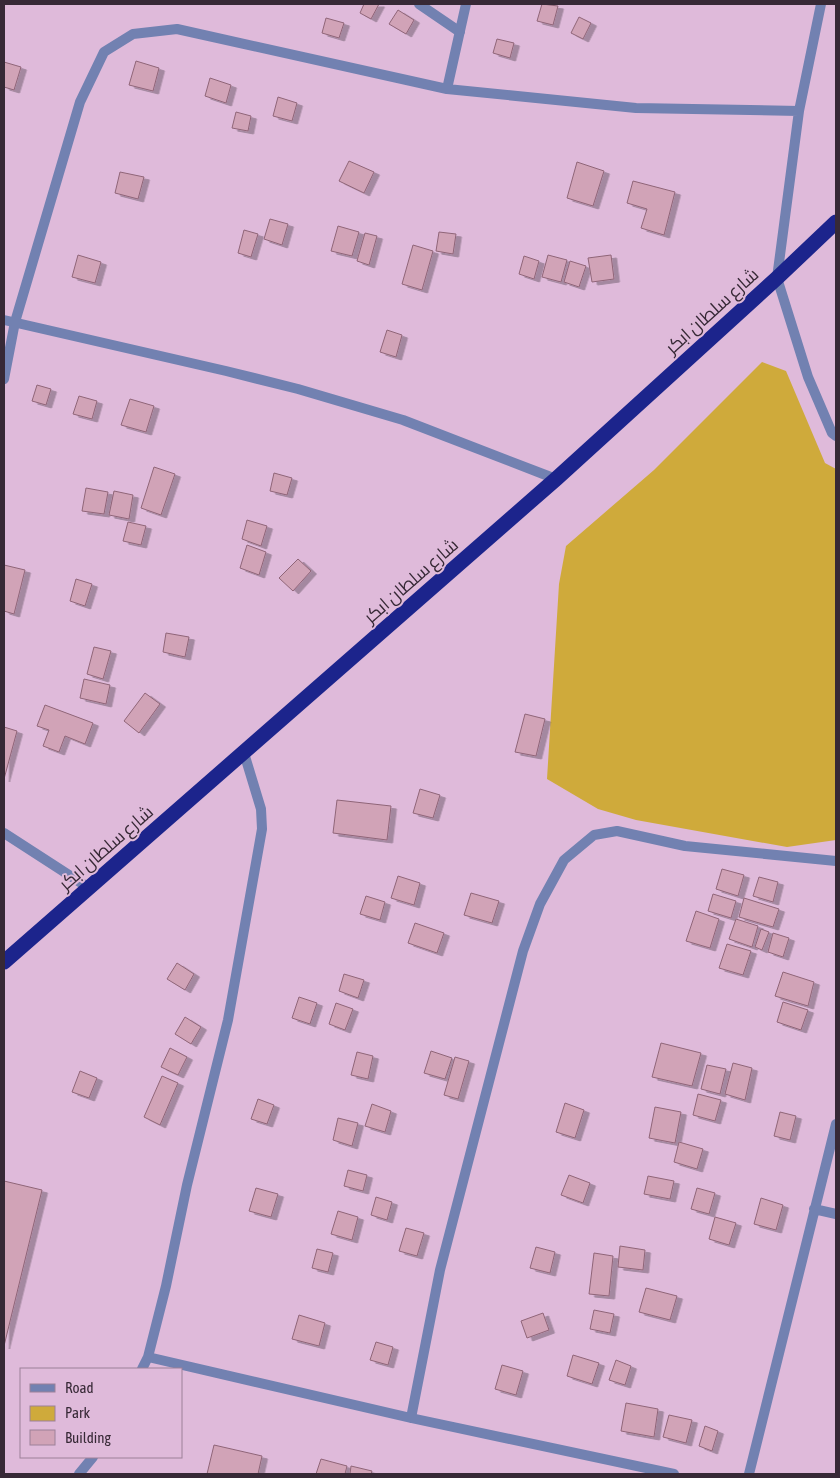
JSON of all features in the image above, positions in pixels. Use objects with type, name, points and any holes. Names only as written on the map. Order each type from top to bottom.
[{"type":"highway","name":"شارع سلطان ابكر","points":[[4,962],[556,479],[836,222]]},
{"type":"street","points":[[419,4],[460,32]]},
{"type":"street","points":[[447,89],[466,4]]},
{"type":"street","points":[[821,4],[800,111],[777,278],[808,377],[832,433],[836,436]]},
{"type":"street","points":[[4,379],[15,322],[80,102],[104,52],[133,34],[178,29],[447,89],[636,108],[800,111]]},
{"type":"street","points":[[4,320],[226,371],[308,392],[404,420],[556,479]]},
{"type":"street","points":[[142,1368],[148,1357],[166,1286],[187,1185],[228,1020],[262,830],[261,809],[244,753]]},
{"type":"street","points":[[411,1418],[440,1270],[523,951],[540,904],[564,860],[594,835],[617,832],[686,846],[836,861]]},
{"type":"street","points":[[4,833],[89,888]]},
{"type":"street","points":[[749,1474],[836,1124]]},
{"type":"street","points":[[814,1209],[836,1214]]},
{"type":"street","points":[[148,1357],[411,1418],[674,1474]]},
{"type":"street","points":[[79,1474],[92,1458]]},
{"type":"green space","points":[[762,362],[786,371],[825,463],[836,469],[836,840],[787,847],[636,820],[598,809],[547,779],[559,584],[566,546],[654,470]]},
{"type":"building","points":[[364,4],[379,4],[371,19],[360,13]]},
{"type":"building","points":[[542,4],[558,6],[553,25],[537,21]]},
{"type":"building","points":[[398,10],[414,20],[406,34],[389,24]]},
{"type":"building","points":[[579,17],[591,23],[583,39],[571,33]]},
{"type":"building","points":[[326,18],[344,23],[339,38],[322,33]]},
{"type":"building","points":[[497,39],[514,43],[510,58],[493,53]]},
{"type":"building","points":[[136,61],[159,68],[153,91],[129,85]]},
{"type":"building","points":[[4,62],[21,67],[14,90],[4,87]]},
{"type":"building","points":[[210,78],[231,85],[226,103],[205,96]]},
{"type":"building","points":[[278,97],[297,103],[292,121],[273,116]]},
{"type":"building","points":[[236,112],[251,116],[248,131],[232,128]]},
{"type":"building","points":[[349,161],[374,172],[364,193],[339,181]]},
{"type":"building","points":[[577,162],[604,171],[593,206],[567,198]]},
{"type":"building","points":[[120,172],[144,177],[138,199],[115,193]]},
{"type":"building","points":[[633,181],[675,192],[664,235],[641,228],[647,209],[627,203]]},
{"type":"building","points":[[270,219],[288,224],[282,245],[264,239]]},
{"type":"building","points":[[338,226],[359,232],[352,256],[331,251]]},
{"type":"building","points":[[244,230],[258,234],[251,257],[238,253]]},
{"type":"building","points":[[439,232],[456,234],[453,254],[436,251]]},
{"type":"building","points":[[365,233],[377,236],[369,265],[357,261]]},
{"type":"building","points":[[413,245],[433,251],[422,290],[402,284]]},
{"type":"building","points":[[78,255],[101,262],[95,283],[72,277]]},
{"type":"building","points":[[548,255],[567,260],[561,282],[542,277]]},
{"type":"building","points":[[611,255],[614,279],[592,282],[588,258]]},
{"type":"building","points":[[524,256],[539,261],[534,279],[519,274]]},
{"type":"building","points":[[570,261],[586,266],[579,287],[564,282]]},
{"type":"building","points":[[387,330],[402,335],[396,357],[380,352]]},
{"type":"building","points":[[37,385],[51,389],[46,405],[32,401]]},
{"type":"building","points":[[79,396],[97,401],[92,419],[73,414]]},
{"type":"building","points":[[130,399],[154,406],[146,432],[121,425]]},
{"type":"building","points":[[154,467],[175,474],[161,515],[141,508]]},
{"type":"building","points":[[274,473],[292,478],[287,495],[270,491]]},
{"type":"building","points":[[86,488],[108,492],[104,514],[82,511]]},
{"type":"building","points":[[114,491],[133,495],[129,519],[109,515]]},
{"type":"building","points":[[247,520],[267,526],[261,546],[242,539]]},
{"type":"building","points":[[128,522],[146,526],[141,545],[123,541]]},
{"type":"building","points":[[247,545],[266,552],[259,575],[240,568]]},
{"type":"building","points":[[298,559],[311,571],[293,591],[279,578]]},
{"type":"building","points":[[4,565],[25,570],[14,614],[4,611]]},
{"type":"building","points":[[76,579],[92,584],[85,606],[70,601]]},
{"type":"building","points":[[166,633],[189,637],[185,657],[163,652]]},
{"type":"building","points":[[94,647],[111,651],[103,679],[87,674]]},
{"type":"building","points":[[84,679],[110,685],[106,704],[80,698]]},
{"type":"building","points":[[145,693],[160,704],[139,733],[124,721]]},
{"type":"building","points":[[45,705],[93,723],[85,744],[65,736],[59,752],[43,746],[49,730],[37,726]]},
{"type":"building","points":[[525,714],[545,719],[536,756],[515,752]]},
{"type":"building","points":[[4,727],[17,731],[4,779]]},
{"type":"building","points":[[420,789],[440,795],[433,818],[413,813]]},
{"type":"building","points":[[337,800],[391,806],[387,840],[333,833]]},
{"type":"building","points":[[722,869],[744,875],[738,896],[716,889]]},
{"type":"building","points":[[398,876],[420,883],[414,905],[391,898]]},
{"type":"building","points":[[759,877],[778,882],[773,902],[753,896]]},
{"type":"building","points":[[471,893],[499,901],[492,923],[464,915]]},
{"type":"building","points":[[713,894],[736,901],[731,918],[708,911]]},
{"type":"building","points":[[366,896],[385,902],[380,920],[360,914]]},
{"type":"building","points":[[744,898],[779,909],[773,927],[739,917]]},
{"type":"building","points":[[696,911],[719,919],[710,948],[686,941]]},
{"type":"building","points":[[736,919],[758,926],[752,947],[729,939]]},
{"type":"building","points":[[415,923],[444,933],[437,953],[408,943]]},
{"type":"building","points":[[761,929],[769,932],[762,950],[755,947]]},
{"type":"building","points":[[773,933],[789,938],[783,957],[768,952]]},
{"type":"building","points":[[727,944],[751,951],[743,975],[719,968]]},
{"type":"building","points":[[177,963],[194,974],[185,990],[167,979]]},
{"type":"building","points":[[783,972],[814,982],[808,1006],[775,996]]},
{"type":"building","points":[[344,974],[364,980],[358,998],[339,991]]},
{"type":"building","points":[[299,997],[317,1003],[310,1024],[292,1018]]},
{"type":"building","points":[[783,1002],[808,1010],[801,1030],[777,1022]]},
{"type":"building","points":[[336,1003],[353,1009],[345,1030],[329,1024]]},
{"type":"building","points":[[185,1017],[201,1027],[191,1044],[175,1034]]},
{"type":"building","points":[[661,1043],[701,1053],[692,1086],[652,1077]]},
{"type":"building","points":[[170,1048],[187,1057],[178,1075],[161,1067]]},
{"type":"building","points":[[431,1051],[452,1058],[445,1079],[424,1073]]},
{"type":"building","points":[[357,1052],[373,1056],[368,1079],[351,1075]]},
{"type":"building","points":[[455,1057],[469,1061],[458,1099],[444,1095]]},
{"type":"building","points":[[733,1063],[752,1068],[745,1100],[725,1094]]},
{"type":"building","points":[[707,1065],[726,1069],[720,1094],[701,1089]]},
{"type":"building","points":[[80,1071],[97,1078],[89,1098],[72,1092]]},
{"type":"building","points":[[162,1076],[178,1083],[160,1125],[144,1117]]},
{"type":"building","points":[[698,1094],[721,1100],[715,1121],[693,1115]]},
{"type":"building","points":[[258,1099],[274,1105],[267,1124],[251,1119]]},
{"type":"building","points":[[565,1103],[584,1110],[575,1138],[556,1132]]},
{"type":"building","points":[[372,1104],[391,1111],[385,1132],[365,1126]]},
{"type":"building","points":[[655,1107],[681,1112],[675,1143],[649,1138]]},
{"type":"building","points":[[780,1112],[796,1116],[790,1140],[774,1136]]},
{"type":"building","points":[[338,1118],[358,1123],[352,1146],[333,1140]]},
{"type":"building","points":[[679,1142],[703,1149],[697,1169],[674,1162]]},
{"type":"building","points":[[348,1170],[367,1175],[363,1191],[344,1186]]},
{"type":"building","points":[[569,1175],[590,1183],[583,1203],[561,1195]]},
{"type":"building","points":[[648,1176],[674,1181],[670,1199],[644,1194]]},
{"type":"building","points":[[4,1181],[42,1190],[4,1346]]},
{"type":"building","points":[[256,1188],[278,1194],[271,1217],[249,1211]]},
{"type":"building","points":[[697,1188],[715,1193],[709,1214],[691,1209]]},
{"type":"building","points":[[376,1197],[392,1202],[387,1220],[371,1215]]},
{"type":"building","points":[[761,1198],[783,1205],[776,1230],[754,1224]]},
{"type":"building","points":[[338,1211],[358,1217],[352,1240],[331,1234]]},
{"type":"building","points":[[715,1217],[736,1223],[729,1245],[709,1239]]},
{"type":"building","points":[[406,1228],[424,1233],[417,1256],[399,1251]]},
{"type":"building","points":[[620,1246],[645,1250],[643,1270],[618,1267]]},
{"type":"building","points":[[536,1247],[555,1252],[550,1273],[530,1268]]},
{"type":"building","points":[[317,1249],[333,1253],[328,1272],[312,1268]]},
{"type":"building","points":[[594,1253],[613,1256],[609,1296],[589,1294]]},
{"type":"building","points":[[646,1288],[677,1296],[670,1320],[639,1312]]},
{"type":"building","points":[[594,1310],[614,1314],[610,1333],[590,1329]]},
{"type":"building","points":[[543,1313],[549,1330],[527,1338],[521,1321]]},
{"type":"building","points":[[299,1315],[325,1323],[319,1346],[292,1339]]},
{"type":"building","points":[[376,1342],[393,1347],[388,1365],[370,1360]]},
{"type":"building","points":[[573,1355],[599,1363],[592,1384],[567,1376]]},
{"type":"building","points":[[616,1360],[631,1366],[625,1385],[609,1380]]},
{"type":"building","points":[[502,1365],[523,1371],[516,1395],[495,1389]]},
{"type":"building","points":[[626,1403],[658,1409],[654,1437],[621,1431]]},
{"type":"building","points":[[669,1415],[692,1420],[686,1443],[663,1437]]},
{"type":"building","points":[[705,1426],[718,1431],[712,1451],[699,1446]]},
{"type":"building","points":[[214,1445],[262,1456],[258,1474],[207,1474]]},
{"type":"building","points":[[321,1459],[347,1466],[345,1474],[316,1474]]},
{"type":"building","points":[[351,1466],[372,1471],[371,1474],[350,1474]]}]
